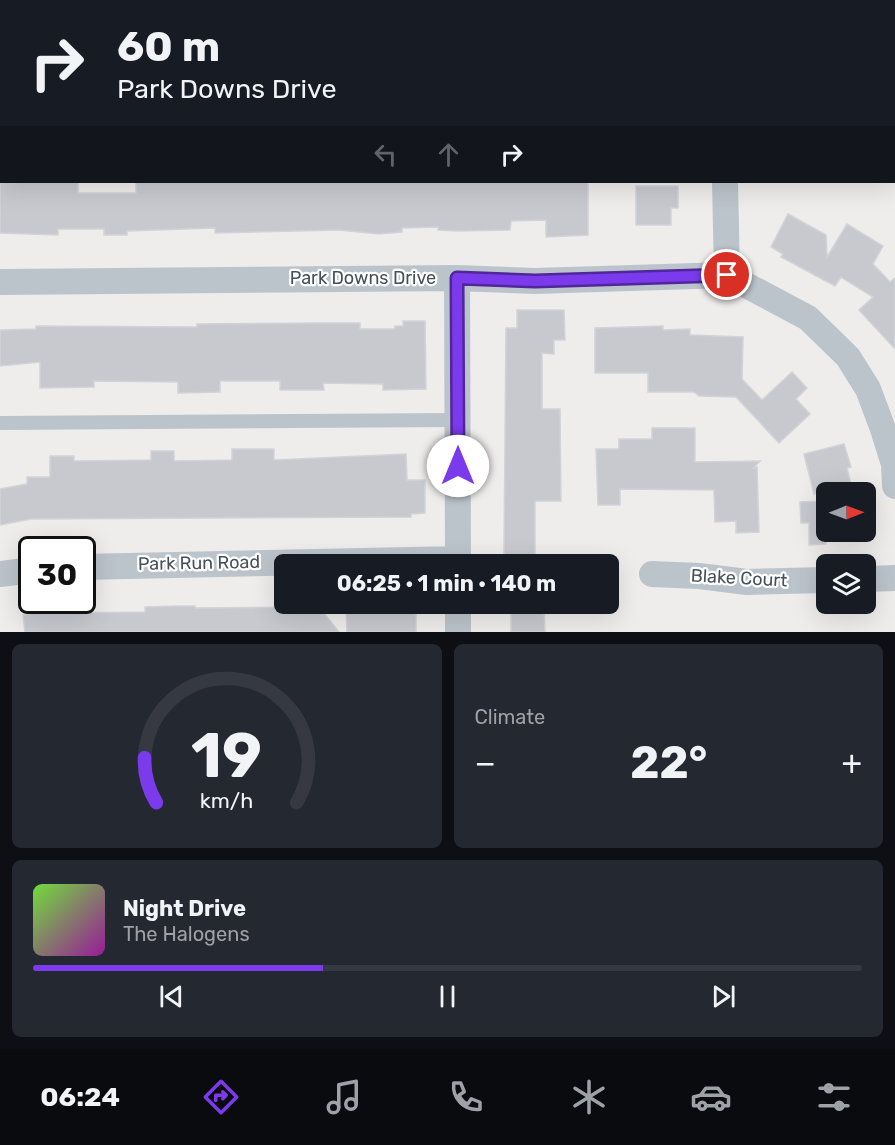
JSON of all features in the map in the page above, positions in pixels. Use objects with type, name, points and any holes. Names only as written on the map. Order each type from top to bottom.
[{"type":"street","points":[[725,183],[727,275]]},
{"type":"street","name":"Park Downs Drive","points":[[0,282],[457,278],[535,281],[727,275],[808,318],[848,357],[868,389],[883,429],[894,464],[895,486]]},
{"type":"street","points":[[457,278],[459,554]]},
{"type":"street","name":"Park Run Road","points":[[96,567],[274,564]]},
{"type":"street","points":[[0,574],[18,572]]},
{"type":"street","name":"Blake Court","points":[[652,574],[699,576],[747,582],[816,580]]},
{"type":"street","points":[[876,579],[895,578]]},
{"type":"street","points":[[458,614],[458,632]]},
{"type":"lane","points":[[0,423],[458,420]]},
{"type":"building","points":[[0,183],[78,183],[78,193],[136,193],[136,183],[588,183],[588,235],[546,237],[546,220],[511,221],[510,230],[458,231],[438,230],[438,227],[402,228],[402,232],[379,234],[339,230],[215,233],[215,228],[127,231],[127,235],[104,235],[104,229],[58,229],[58,235],[0,233]]},
{"type":"building","points":[[636,186],[678,186],[678,208],[671,208],[671,225],[636,225]]},
{"type":"building","points":[[788,214],[826,235],[827,257],[847,224],[883,246],[873,264],[890,282],[895,278],[895,349],[859,310],[873,297],[841,277],[835,286],[781,257],[783,254],[771,247]]},
{"type":"building","points":[[517,310],[564,310],[565,340],[554,340],[554,354],[542,353],[542,409],[560,409],[561,501],[535,501],[535,554],[504,554],[504,552],[506,328],[517,328]]},
{"type":"building","points":[[403,321],[425,321],[426,389],[383,390],[383,384],[323,383],[324,390],[280,390],[280,381],[220,381],[220,392],[178,393],[178,382],[94,381],[94,387],[40,388],[40,362],[0,366],[0,330],[36,329],[36,326],[197,327],[197,324],[317,323],[360,323],[360,329],[395,329],[395,326],[403,326]]},
{"type":"building","points":[[663,326],[663,330],[690,329],[690,335],[743,337],[742,379],[762,400],[792,372],[807,388],[796,399],[810,414],[779,443],[736,397],[699,396],[694,392],[648,392],[648,373],[595,373],[595,328]]},
{"type":"building","points":[[652,428],[695,428],[695,462],[760,461],[753,468],[757,467],[759,532],[736,533],[736,521],[715,522],[714,490],[620,489],[620,505],[598,505],[596,449],[619,449],[619,439],[652,439]]},
{"type":"building","points":[[844,444],[851,467],[847,468],[850,482],[816,482],[816,494],[814,494],[804,454]]},
{"type":"building","points":[[232,449],[274,449],[274,460],[406,454],[407,480],[425,480],[425,513],[411,514],[411,517],[31,519],[0,525],[0,489],[27,484],[27,477],[50,477],[50,456],[74,456],[74,461],[151,460],[151,451],[174,451],[174,461],[232,460]]},
{"type":"building","points":[[816,501],[816,542],[826,542],[826,544],[809,545],[809,523],[801,523],[800,502]]},
{"type":"building","points":[[145,607],[274,607],[274,614],[325,614],[339,632],[25,632],[23,615],[145,612]]},
{"type":"building","points":[[346,614],[416,614],[416,632],[347,632]]},
{"type":"building","points":[[511,614],[544,614],[545,632],[511,632]]},
{"type":"route","points":[[458,466],[457,278],[535,281],[727,275]]}]
